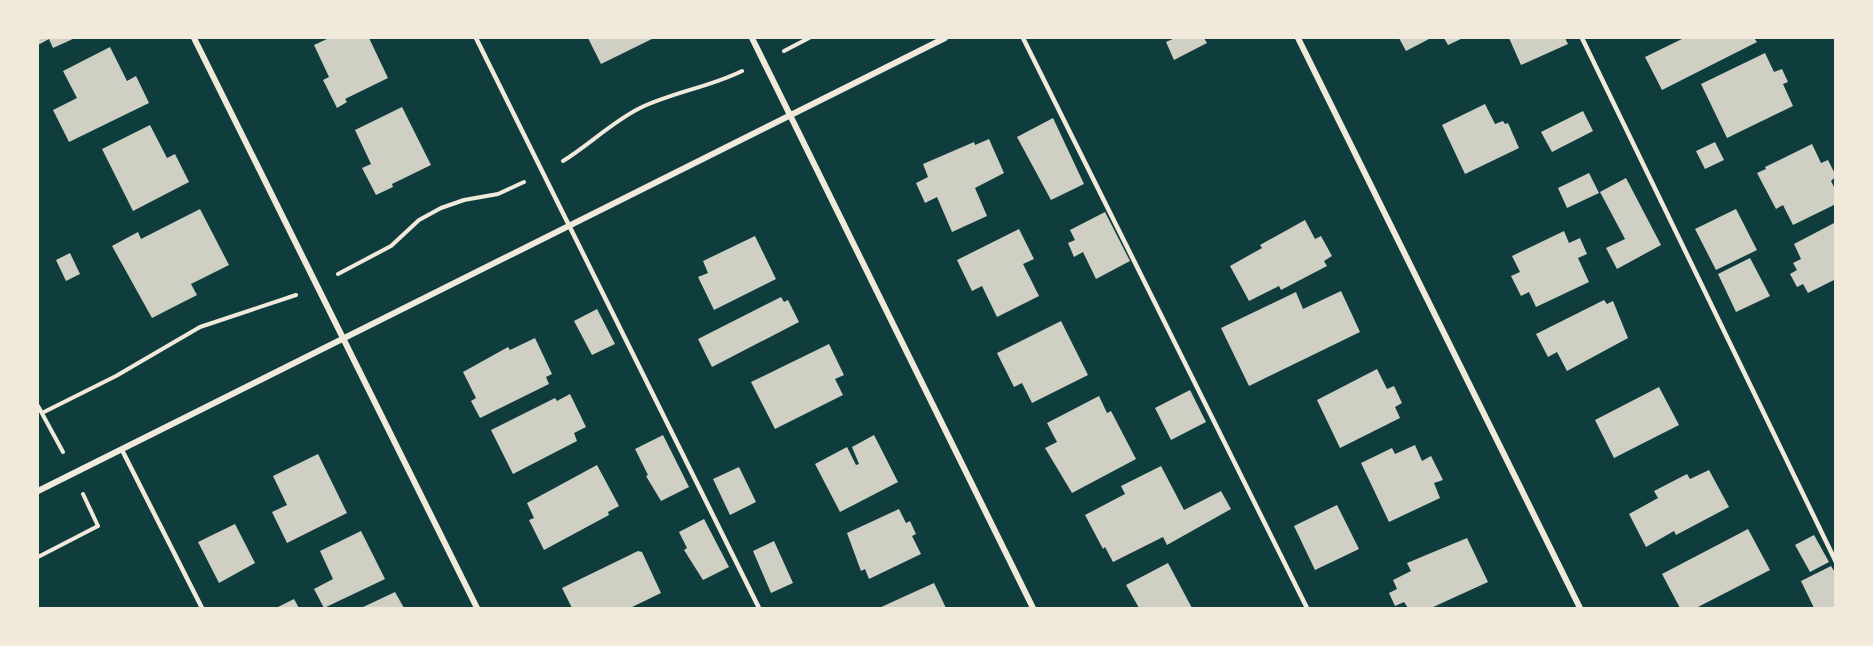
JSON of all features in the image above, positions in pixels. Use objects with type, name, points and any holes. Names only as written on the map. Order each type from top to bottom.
[{"type":"street","points":[[194,38],[477,609]]},
{"type":"street","points":[[752,38],[1034,609]]},
{"type":"street","points":[[38,492],[945,38]]},
{"type":"street","points":[[1298,38],[1580,609]]},
{"type":"lane","points":[[476,38],[759,609]]},
{"type":"lane","points":[[1023,38],[1307,609]]},
{"type":"lane","points":[[1582,38],[1836,562]]},
{"type":"lane","points":[[122,450],[202,609]]},
{"type":"path","points":[[787,49],[809,38]]},
{"type":"path","points":[[42,413],[116,376],[200,327],[302,292]]},
{"type":"path","points":[[38,406],[62,450]]},
{"type":"path","points":[[38,557],[98,526],[80,488]]},
{"type":"building","points":[[38,38],[75,38],[53,48],[49,39],[38,45]]},
{"type":"building","points":[[329,38],[369,38],[388,78],[345,99],[347,102],[337,108],[323,80],[329,77],[314,45]]},
{"type":"building","points":[[588,38],[654,38],[601,64]]},
{"type":"building","points":[[1175,38],[1204,38],[1207,43],[1174,60],[1166,42]]},
{"type":"building","points":[[1399,38],[1431,38],[1406,51]]},
{"type":"building","points":[[1444,38],[1463,38],[1448,45]]},
{"type":"building","points":[[1509,38],[1565,38],[1568,44],[1521,65]]},
{"type":"building","points":[[1684,38],[1754,38],[1757,42],[1662,90],[1645,57]]},
{"type":"building","points":[[110,47],[127,81],[136,76],[149,103],[69,142],[53,110],[77,98],[63,71]]},
{"type":"building","points":[[1765,53],[1774,72],[1782,69],[1788,82],[1783,84],[1793,106],[1727,138],[1701,84]]},
{"type":"building","points":[[1485,104],[1495,124],[1503,121],[1505,124],[1508,123],[1519,148],[1465,174],[1442,125]]},
{"type":"building","points":[[402,107],[431,165],[392,184],[393,187],[376,195],[362,168],[371,164],[355,130]]},
{"type":"building","points":[[1583,111],[1593,131],[1552,152],[1541,132]]},
{"type":"building","points":[[1053,118],[1084,184],[1051,200],[1017,137]]},
{"type":"building","points":[[150,125],[167,158],[175,154],[189,182],[133,211],[102,149]]},
{"type":"building","points":[[989,139],[1004,173],[975,188],[987,216],[952,232],[937,197],[925,203],[916,183],[928,177],[923,164],[974,142],[975,145]]},
{"type":"building","points":[[1715,142],[1724,160],[1705,169],[1696,151]]},
{"type":"building","points":[[1812,144],[1821,163],[1828,160],[1836,176],[1831,181],[1836,191],[1836,204],[1793,225],[1783,205],[1776,209],[1757,173]]},
{"type":"building","points":[[1589,173],[1599,193],[1567,208],[1558,188]]},
{"type":"building","points":[[1626,178],[1661,245],[1617,269],[1606,248],[1625,239],[1600,192]]},
{"type":"building","points":[[200,209],[229,265],[191,284],[197,295],[152,318],[112,246],[138,232],[141,239]]},
{"type":"building","points":[[1736,209],[1757,250],[1716,270],[1695,229]]},
{"type":"building","points":[[1105,212],[1130,261],[1096,279],[1083,252],[1074,257],[1068,243],[1075,240],[1070,230]]},
{"type":"building","points":[[1305,220],[1315,239],[1321,236],[1332,256],[1324,261],[1327,266],[1281,290],[1279,286],[1249,301],[1230,266],[1262,248],[1260,245]]},
{"type":"building","points":[[1836,222],[1836,279],[1808,293],[1803,284],[1797,287],[1790,274],[1797,270],[1793,263],[1801,259],[1794,244]]},
{"type":"building","points":[[1019,229],[1034,259],[1023,264],[1039,296],[997,317],[982,286],[972,291],[957,260]]},
{"type":"building","points":[[1564,231],[1569,243],[1580,238],[1587,254],[1578,258],[1589,282],[1536,307],[1529,292],[1521,296],[1511,276],[1520,272],[1512,256]]},
{"type":"building","points":[[755,236],[776,279],[714,310],[698,277],[708,273],[703,261]]},
{"type":"building","points":[[70,253],[80,274],[66,281],[56,260]]},
{"type":"building","points":[[1750,258],[1770,296],[1736,312],[1718,274]]},
{"type":"building","points":[[1341,291],[1360,332],[1249,386],[1221,328],[1296,292],[1303,309]]},
{"type":"building","points":[[781,297],[784,302],[788,300],[799,322],[712,367],[698,339]]},
{"type":"building","points":[[1604,300],[1607,304],[1613,301],[1628,338],[1567,371],[1557,352],[1548,357],[1536,334]]},
{"type":"building","points":[[597,309],[615,344],[592,355],[574,321]]},
{"type":"building","points":[[1061,321],[1088,375],[1032,403],[1022,383],[1014,387],[997,353]]},
{"type":"building","points":[[535,338],[552,374],[546,377],[549,384],[480,418],[471,401],[476,398],[463,372],[508,347],[510,350]]},
{"type":"building","points":[[829,344],[844,375],[835,379],[843,395],[775,429],[751,382]]},
{"type":"building","points":[[1377,369],[1387,389],[1394,386],[1402,403],[1395,407],[1400,418],[1340,448],[1317,400]]},
{"type":"building","points":[[1659,387],[1679,425],[1614,458],[1595,420]]},
{"type":"building","points":[[1190,390],[1206,422],[1171,440],[1155,408]]},
{"type":"building","points":[[570,394],[586,427],[574,433],[577,441],[513,474],[491,430],[555,398],[557,401]]},
{"type":"building","points":[[1099,396],[1107,413],[1111,411],[1136,459],[1072,493],[1045,448],[1057,442],[1047,423]]},
{"type":"building","points":[[663,435],[689,487],[661,501],[646,476],[648,475],[635,449]]},
{"type":"building","points":[[874,435],[898,482],[840,512],[815,464],[847,447],[856,465],[859,464],[852,447]]},
{"type":"building","points":[[1415,445],[1422,461],[1431,456],[1443,480],[1434,483],[1440,498],[1389,522],[1361,463],[1392,448],[1395,454]]},
{"type":"building","points":[[318,454],[347,513],[287,543],[272,512],[287,505],[273,476]]},
{"type":"building","points":[[597,465],[619,506],[608,512],[609,515],[544,550],[529,520],[534,518],[527,503]]},
{"type":"building","points":[[1161,466],[1184,510],[1221,491],[1231,509],[1167,545],[1163,537],[1113,562],[1105,547],[1103,549],[1085,515],[1125,494],[1121,486]]},
{"type":"building","points":[[739,467],[756,502],[730,515],[713,479]]},
{"type":"building","points":[[1709,470],[1729,507],[1676,535],[1674,531],[1646,547],[1629,514],[1658,498],[1654,491],[1687,474],[1690,479]]},
{"type":"building","points":[[1337,505],[1359,549],[1315,570],[1294,526]]},
{"type":"building","points":[[899,509],[906,523],[910,521],[916,534],[912,536],[921,554],[869,579],[865,569],[861,571],[847,533]]},
{"type":"building","points":[[704,519],[729,567],[703,580],[684,550],[687,548],[679,532]]},
{"type":"building","points":[[235,524],[255,563],[219,583],[198,542]]},
{"type":"building","points":[[1748,529],[1770,570],[1696,608],[1680,608],[1662,574]]},
{"type":"building","points":[[361,531],[385,579],[324,608],[314,589],[333,579],[320,551]]},
{"type":"building","points":[[1814,535],[1829,562],[1810,572],[1795,545]]},
{"type":"building","points":[[1467,538],[1488,582],[1431,608],[1408,608],[1404,602],[1395,606],[1389,593],[1397,589],[1393,580],[1411,571],[1407,563]]},
{"type":"building","points":[[774,541],[793,583],[771,593],[753,551]]},
{"type":"building","points":[[638,551],[642,552],[661,593],[630,608],[572,608],[562,588]]},
{"type":"building","points":[[1168,563],[1192,608],[1139,608],[1126,585]]},
{"type":"building","points":[[1831,566],[1836,574],[1836,608],[1814,608],[1801,581]]},
{"type":"building","points":[[934,583],[946,608],[879,608]]},
{"type":"building","points":[[395,592],[404,608],[361,608]]},
{"type":"building","points":[[294,599],[299,608],[276,608]]}]
